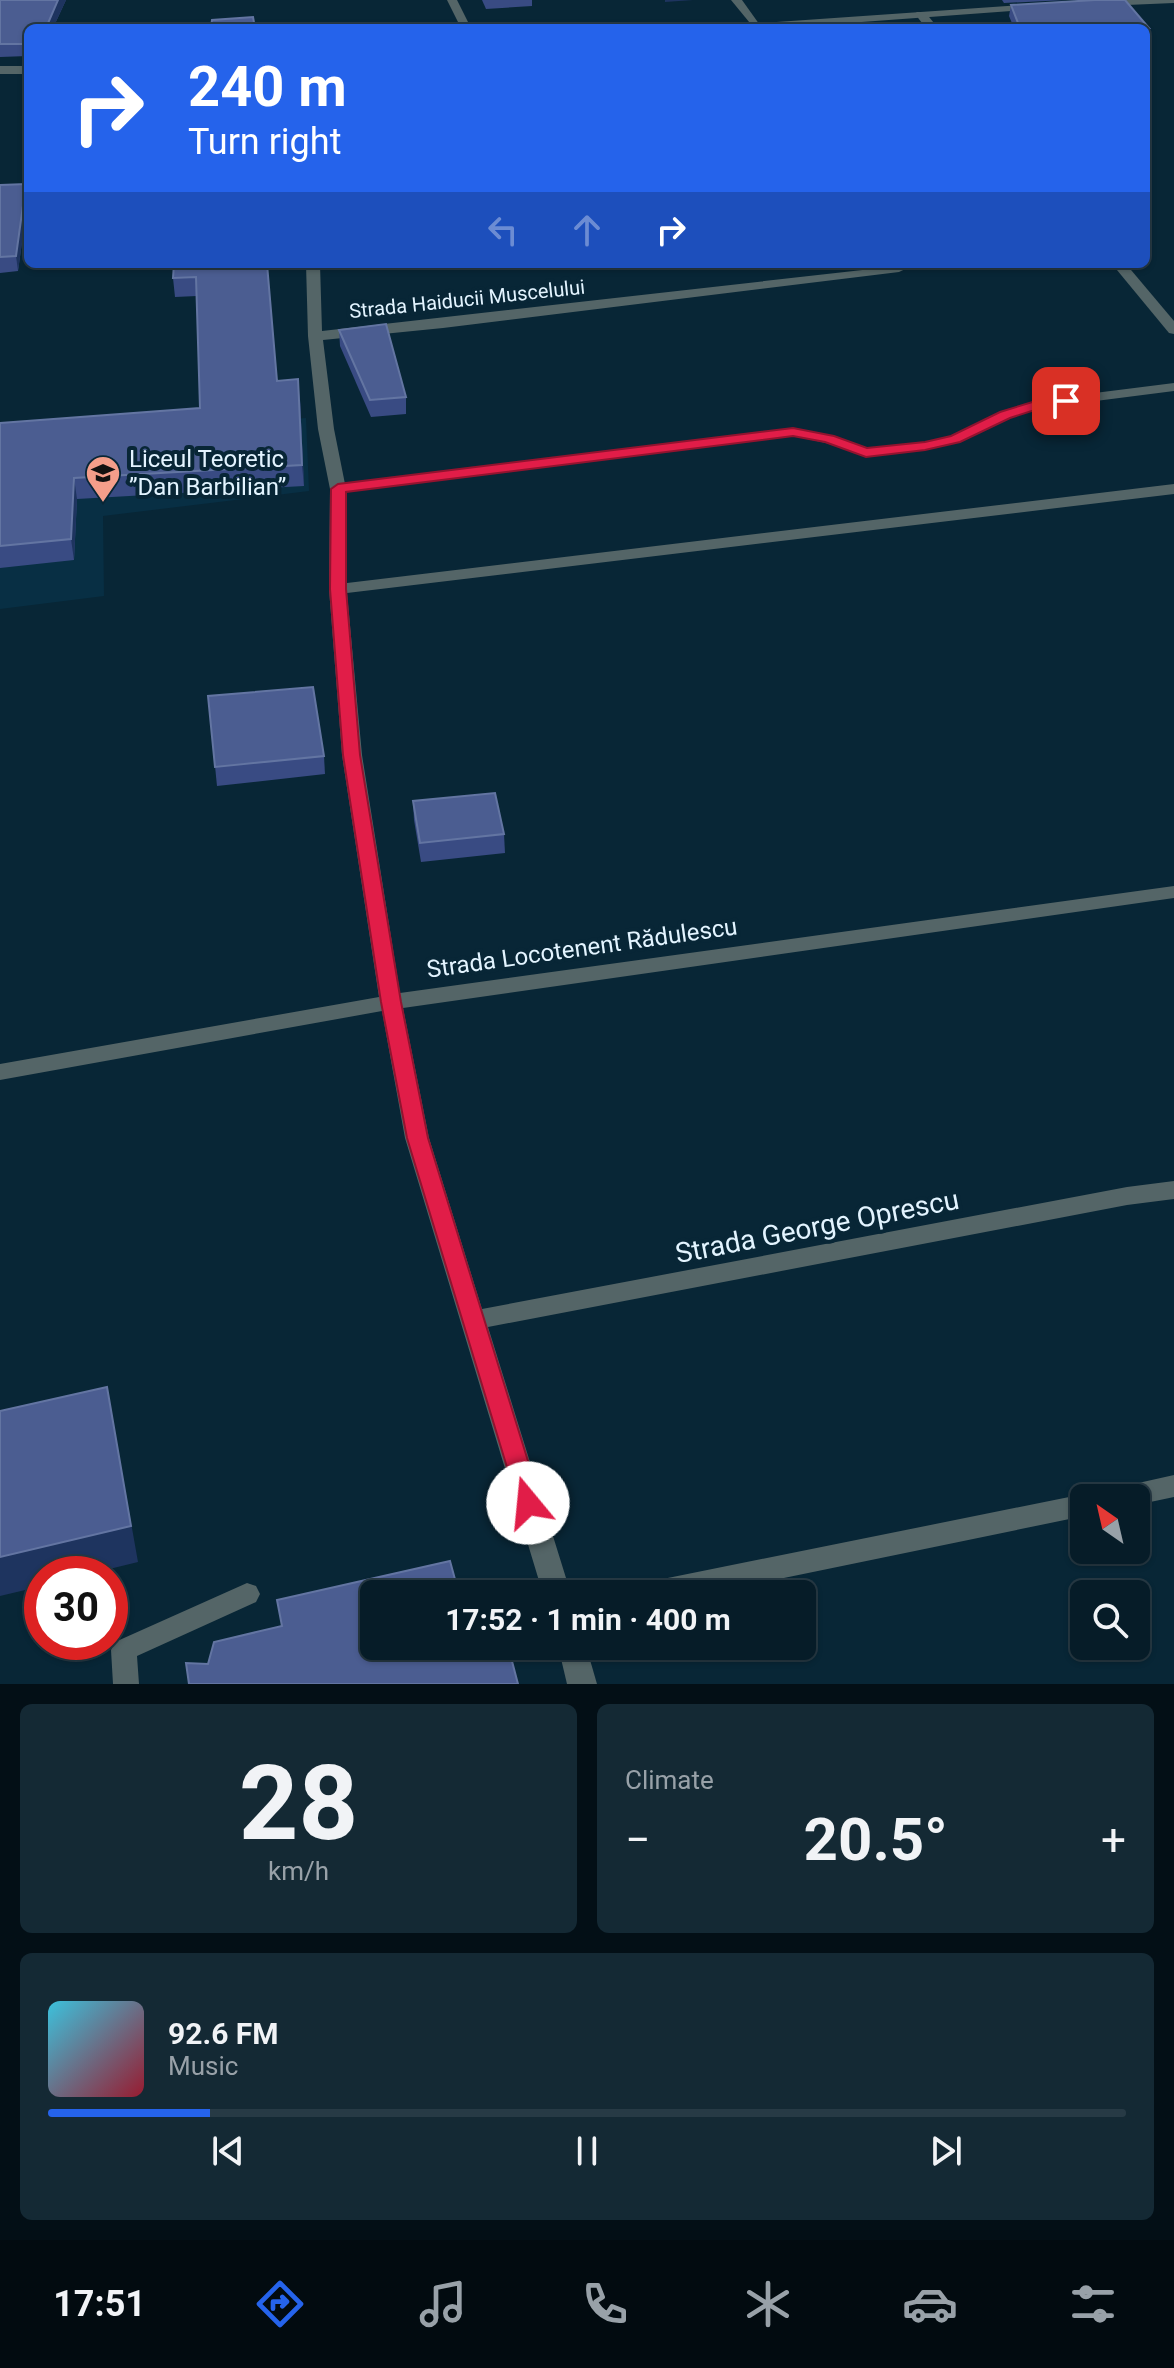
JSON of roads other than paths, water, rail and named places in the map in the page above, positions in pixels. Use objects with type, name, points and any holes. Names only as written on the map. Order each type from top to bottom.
[{"type":"street","points":[[736,0],[756,24]]},
{"type":"street","points":[[1092,4],[1174,0]]},
{"type":"street","points":[[785,24],[1045,6]]},
{"type":"street","points":[[921,14],[929,24]]},
{"type":"street","points":[[0,70],[24,70]]},
{"type":"street","points":[[313,268],[315,336],[326,429],[338,489],[338,589],[352,755],[391,1002],[417,1138],[553,1580]]},
{"type":"street","name":"Strada Haiducii Muscelului","points":[[315,336],[443,324],[899,268]]},
{"type":"street","points":[[1122,268],[1174,330]]},
{"type":"street","points":[[338,589],[1174,489]]},
{"type":"street","name":"Strada Locotenent Rădulescu","points":[[0,1072],[391,1002],[1174,892]]},
{"type":"street","name":"Strada George Oprescu","points":[[472,1320],[1127,1196],[1174,1190]]},
{"type":"street","points":[[1150,1491],[1174,1486]]},
{"type":"street","points":[[717,1580],[1070,1508]]},
{"type":"street","points":[[576,1660],[582,1684]]},
{"type":"lane","points":[[452,0],[464,24]]},
{"type":"lane","points":[[338,489],[793,432],[829,439],[866,452],[925,446],[955,439],[1005,415],[1039,404],[1174,387]]},
{"type":"lane","points":[[126,1684],[124,1650],[247,1594]]},
{"type":"place","name":"Liceul Teoretic ”Dan Barbilian”","points":[[103,504]]}]
